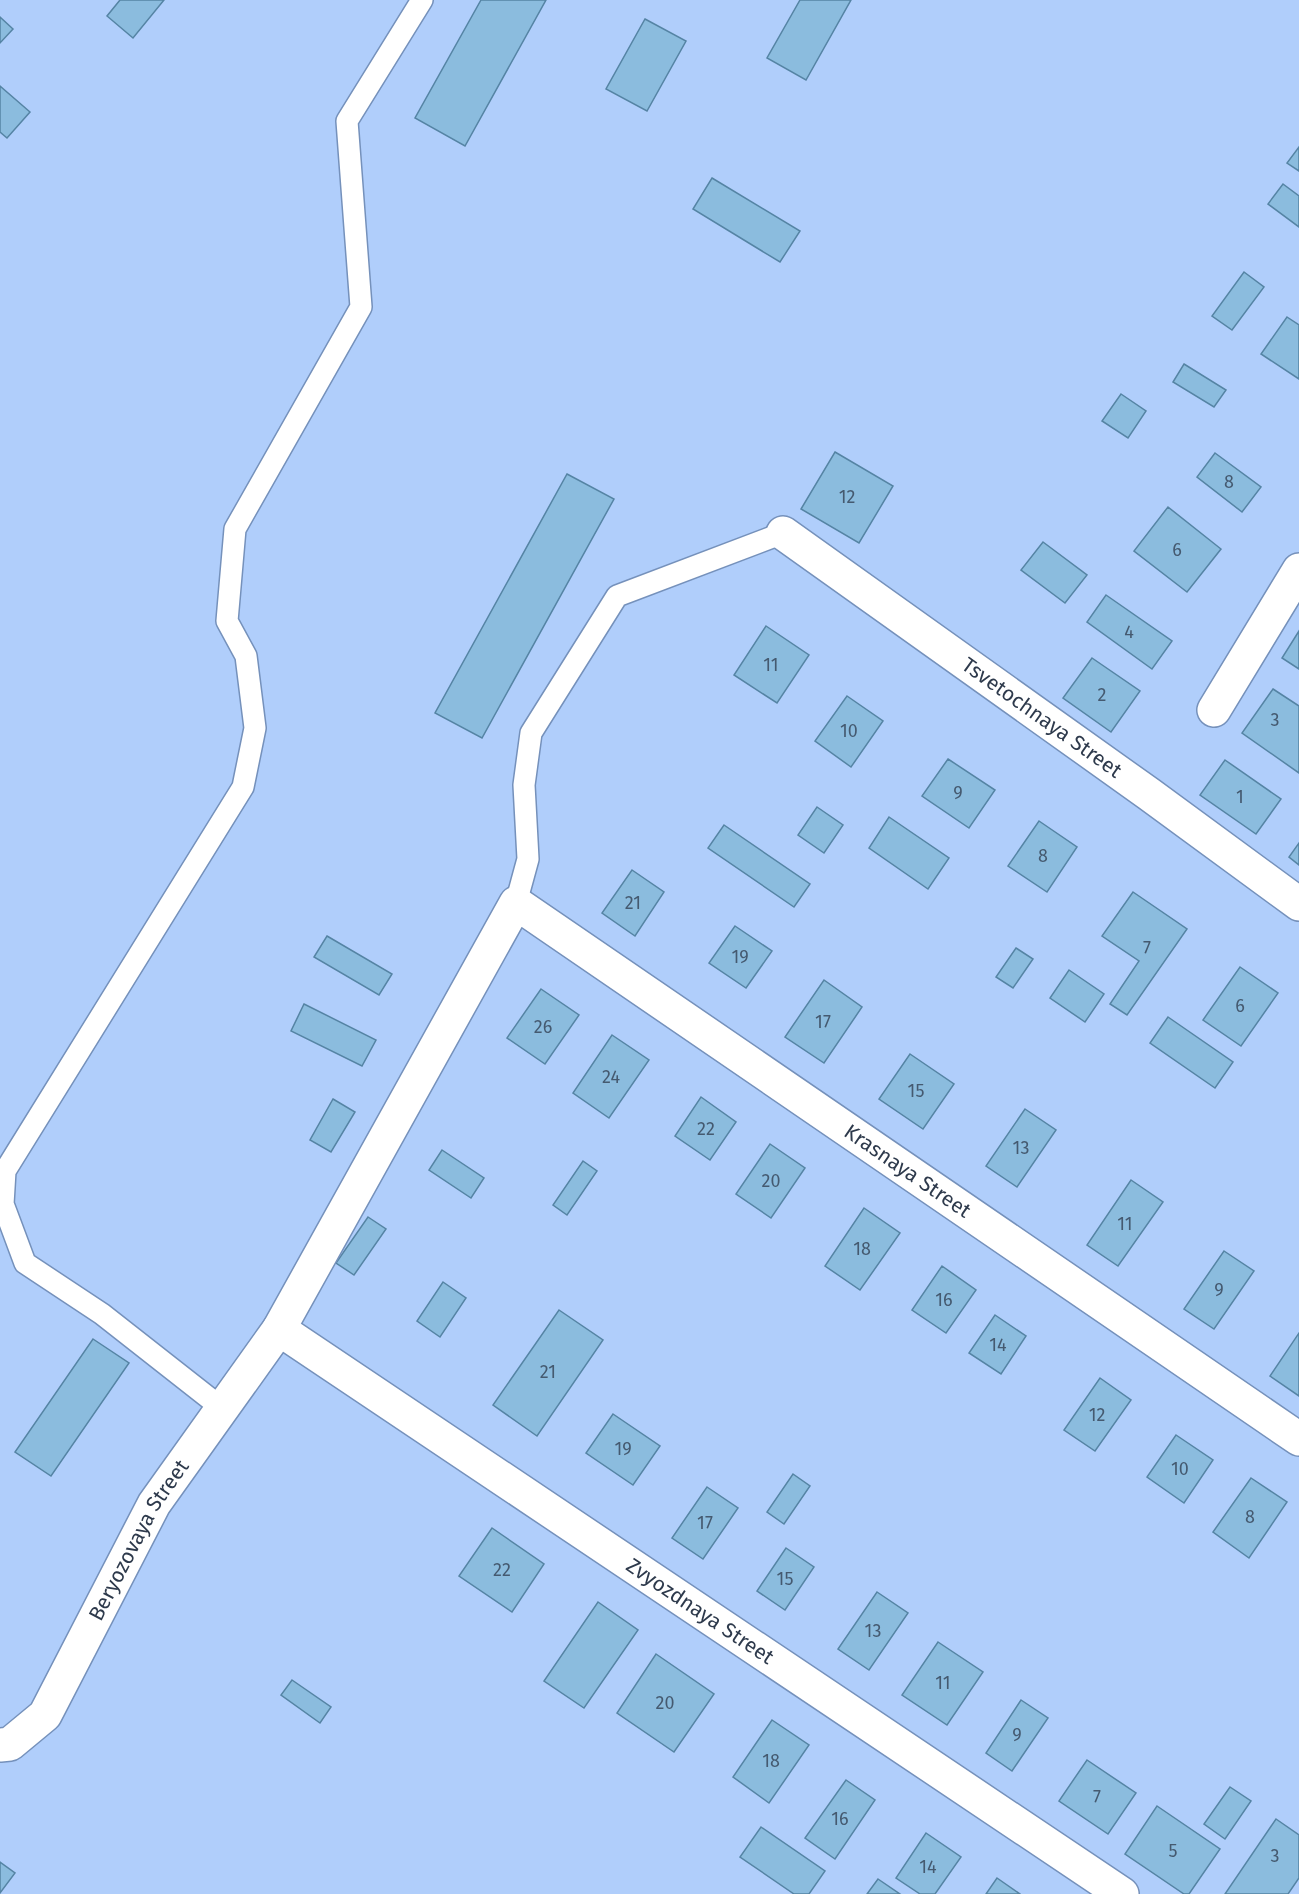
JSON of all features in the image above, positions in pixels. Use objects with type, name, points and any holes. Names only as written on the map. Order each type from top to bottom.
[{"type":"street","name":"Tsvetochnaya Street","points":[[783,533],[1299,904]]},
{"type":"street","points":[[1214,710],[1299,570]]},
{"type":"street","name":"Beryozovaya Street","points":[[0,1745],[10,1744],[45,1715],[154,1504],[279,1329],[516,903]]},
{"type":"street","name":"Krasnaya Street","points":[[516,903],[1299,1438]]},
{"type":"street","name":"Zvyozdnaya Street","points":[[279,1329],[1107,1890]]},
{"type":"lane","points":[[223,1409],[102,1314],[25,1263],[3,1204],[5,1171],[243,786],[255,728],[246,656],[227,621],[235,529],[361,307],[347,121],[422,0]]},
{"type":"lane","points":[[516,903],[528,859],[524,785],[531,733],[617,596],[783,533]]},
{"type":"building","points":[[120,0],[164,0],[133,38],[107,16]]},
{"type":"building","points":[[481,0],[546,0],[465,146],[415,118]]},
{"type":"building","points":[[800,0],[851,0],[806,80],[767,58]]},
{"type":"building","points":[[0,17],[13,29],[0,43]]},
{"type":"building","points":[[645,19],[686,41],[647,111],[606,89]]},
{"type":"building","points":[[0,86],[30,112],[7,138],[0,132]]},
{"type":"building","points":[[1299,147],[1299,171],[1287,163]]},
{"type":"building","points":[[712,178],[800,231],[780,262],[693,209]]},
{"type":"building","points":[[1283,184],[1299,196],[1299,227],[1268,204]]},
{"type":"building","points":[[1244,272],[1264,287],[1232,330],[1212,316]]},
{"type":"building","points":[[1287,317],[1299,325],[1299,379],[1261,354]]},
{"type":"building","points":[[1184,364],[1226,390],[1214,407],[1173,382]]},
{"type":"building","points":[[1121,394],[1146,411],[1128,438],[1102,421]]},
{"type":"building","points":[[835,452],[893,486],[859,543],[801,509]]},
{"type":"building","points":[[1215,453],[1261,487],[1242,512],[1197,477]]},
{"type":"building","points":[[567,474],[614,499],[482,738],[435,713]]},
{"type":"building","points":[[1168,507],[1221,549],[1187,592],[1134,551]]},
{"type":"building","points":[[1043,542],[1087,575],[1065,603],[1021,570]]},
{"type":"building","points":[[1106,595],[1172,641],[1152,669],[1087,622]]},
{"type":"building","points":[[766,626],[809,655],[777,703],[734,675]]},
{"type":"building","points":[[1299,631],[1299,669],[1282,658]]},
{"type":"building","points":[[1092,658],[1140,691],[1111,732],[1063,698]]},
{"type":"building","points":[[1273,689],[1299,706],[1299,773],[1242,733]]},
{"type":"building","points":[[847,696],[883,721],[851,767],[815,741]]},
{"type":"building","points":[[948,759],[995,790],[969,828],[922,796]]},
{"type":"building","points":[[1225,760],[1281,799],[1256,834],[1200,795]]},
{"type":"building","points":[[817,807],[843,825],[824,853],[798,835]]},
{"type":"building","points":[[889,817],[949,858],[928,889],[869,848]]},
{"type":"building","points":[[1039,821],[1077,847],[1047,892],[1008,866]]},
{"type":"building","points":[[724,825],[810,884],[794,907],[708,848]]},
{"type":"building","points":[[1299,843],[1299,865],[1289,857]]},
{"type":"building","points":[[632,870],[664,892],[635,936],[602,913]]},
{"type":"building","points":[[1133,892],[1187,929],[1127,1015],[1110,1004],[1139,961],[1102,936]]},
{"type":"building","points":[[735,926],[772,951],[746,988],[709,963]]},
{"type":"building","points":[[327,936],[392,974],[379,995],[314,957]]},
{"type":"building","points":[[1016,948],[1033,959],[1013,988],[996,977]]},
{"type":"building","points":[[1240,967],[1278,993],[1241,1046],[1203,1020]]},
{"type":"building","points":[[1069,970],[1104,994],[1085,1022],[1050,998]]},
{"type":"building","points":[[824,980],[862,1007],[824,1063],[785,1037]]},
{"type":"building","points":[[541,989],[579,1015],[545,1064],[507,1038]]},
{"type":"building","points":[[304,1004],[376,1040],[362,1066],[291,1031]]},
{"type":"building","points":[[1168,1017],[1233,1062],[1215,1088],[1150,1043]]},
{"type":"building","points":[[612,1035],[649,1060],[609,1118],[573,1093]]},
{"type":"building","points":[[910,1054],[954,1084],[923,1129],[879,1099]]},
{"type":"building","points":[[701,1097],[736,1122],[710,1160],[675,1136]]},
{"type":"building","points":[[333,1099],[355,1112],[331,1152],[310,1140]]},
{"type":"building","points":[[1025,1109],[1056,1130],[1017,1187],[986,1166]]},
{"type":"building","points":[[770,1144],[805,1168],[771,1218],[736,1194]]},
{"type":"building","points":[[442,1150],[484,1178],[471,1198],[429,1170]]},
{"type":"building","points":[[583,1161],[597,1171],[567,1215],[553,1205]]},
{"type":"building","points":[[1131,1180],[1163,1202],[1118,1266],[1087,1245]]},
{"type":"building","points":[[864,1208],[900,1233],[860,1290],[825,1266]]},
{"type":"building","points":[[368,1217],[386,1229],[354,1275],[336,1263]]},
{"type":"building","points":[[1224,1251],[1254,1271],[1214,1329],[1184,1309]]},
{"type":"building","points":[[942,1266],[976,1290],[946,1333],[912,1310]]},
{"type":"building","points":[[443,1282],[466,1298],[440,1337],[417,1321]]},
{"type":"building","points":[[559,1310],[603,1340],[537,1436],[493,1405]]},
{"type":"building","points":[[995,1315],[1026,1336],[1001,1374],[969,1353]]},
{"type":"building","points":[[1299,1333],[1299,1396],[1270,1376]]},
{"type":"building","points":[[93,1339],[129,1363],[51,1476],[15,1452]]},
{"type":"building","points":[[1100,1378],[1131,1400],[1095,1451],[1064,1430]]},
{"type":"building","points":[[613,1414],[660,1446],[633,1485],[586,1453]]},
{"type":"building","points":[[1176,1435],[1213,1460],[1184,1503],[1147,1477]]},
{"type":"building","points":[[793,1474],[810,1486],[784,1524],[767,1512]]},
{"type":"building","points":[[1251,1478],[1287,1502],[1249,1558],[1213,1532]]},
{"type":"building","points":[[707,1487],[738,1508],[703,1559],[672,1538]]},
{"type":"building","points":[[492,1528],[544,1564],[512,1612],[459,1576]]},
{"type":"building","points":[[786,1548],[814,1567],[785,1610],[757,1591]]},
{"type":"building","points":[[877,1592],[908,1613],[869,1670],[838,1649]]},
{"type":"building","points":[[598,1602],[638,1630],[584,1708],[544,1681]]},
{"type":"building","points":[[938,1642],[983,1672],[947,1725],[902,1695]]},
{"type":"building","points":[[656,1654],[714,1694],[674,1752],[617,1713]]},
{"type":"building","points":[[292,1680],[331,1707],[320,1723],[281,1695]]},
{"type":"building","points":[[1021,1700],[1048,1718],[1012,1771],[986,1753]]},
{"type":"building","points":[[772,1720],[809,1745],[769,1803],[733,1777]]},
{"type":"building","points":[[1087,1760],[1136,1793],[1108,1834],[1059,1801]]},
{"type":"building","points":[[846,1780],[875,1800],[835,1859],[805,1838]]},
{"type":"building","points":[[1230,1787],[1251,1801],[1225,1839],[1204,1824]]},
{"type":"building","points":[[1157,1806],[1220,1849],[1189,1894],[1184,1894],[1125,1854]]},
{"type":"building","points":[[1276,1819],[1299,1835],[1299,1878],[1288,1894],[1225,1894]]},
{"type":"building","points":[[761,1827],[825,1871],[809,1894],[794,1894],[740,1857]]},
{"type":"building","points":[[926,1833],[961,1857],[935,1894],[920,1894],[896,1878]]},
{"type":"building","points":[[0,1862],[15,1873],[0,1893]]},
{"type":"building","points":[[997,1878],[1020,1894],[986,1894]]},
{"type":"building","points":[[878,1879],[900,1894],[867,1894]]}]
